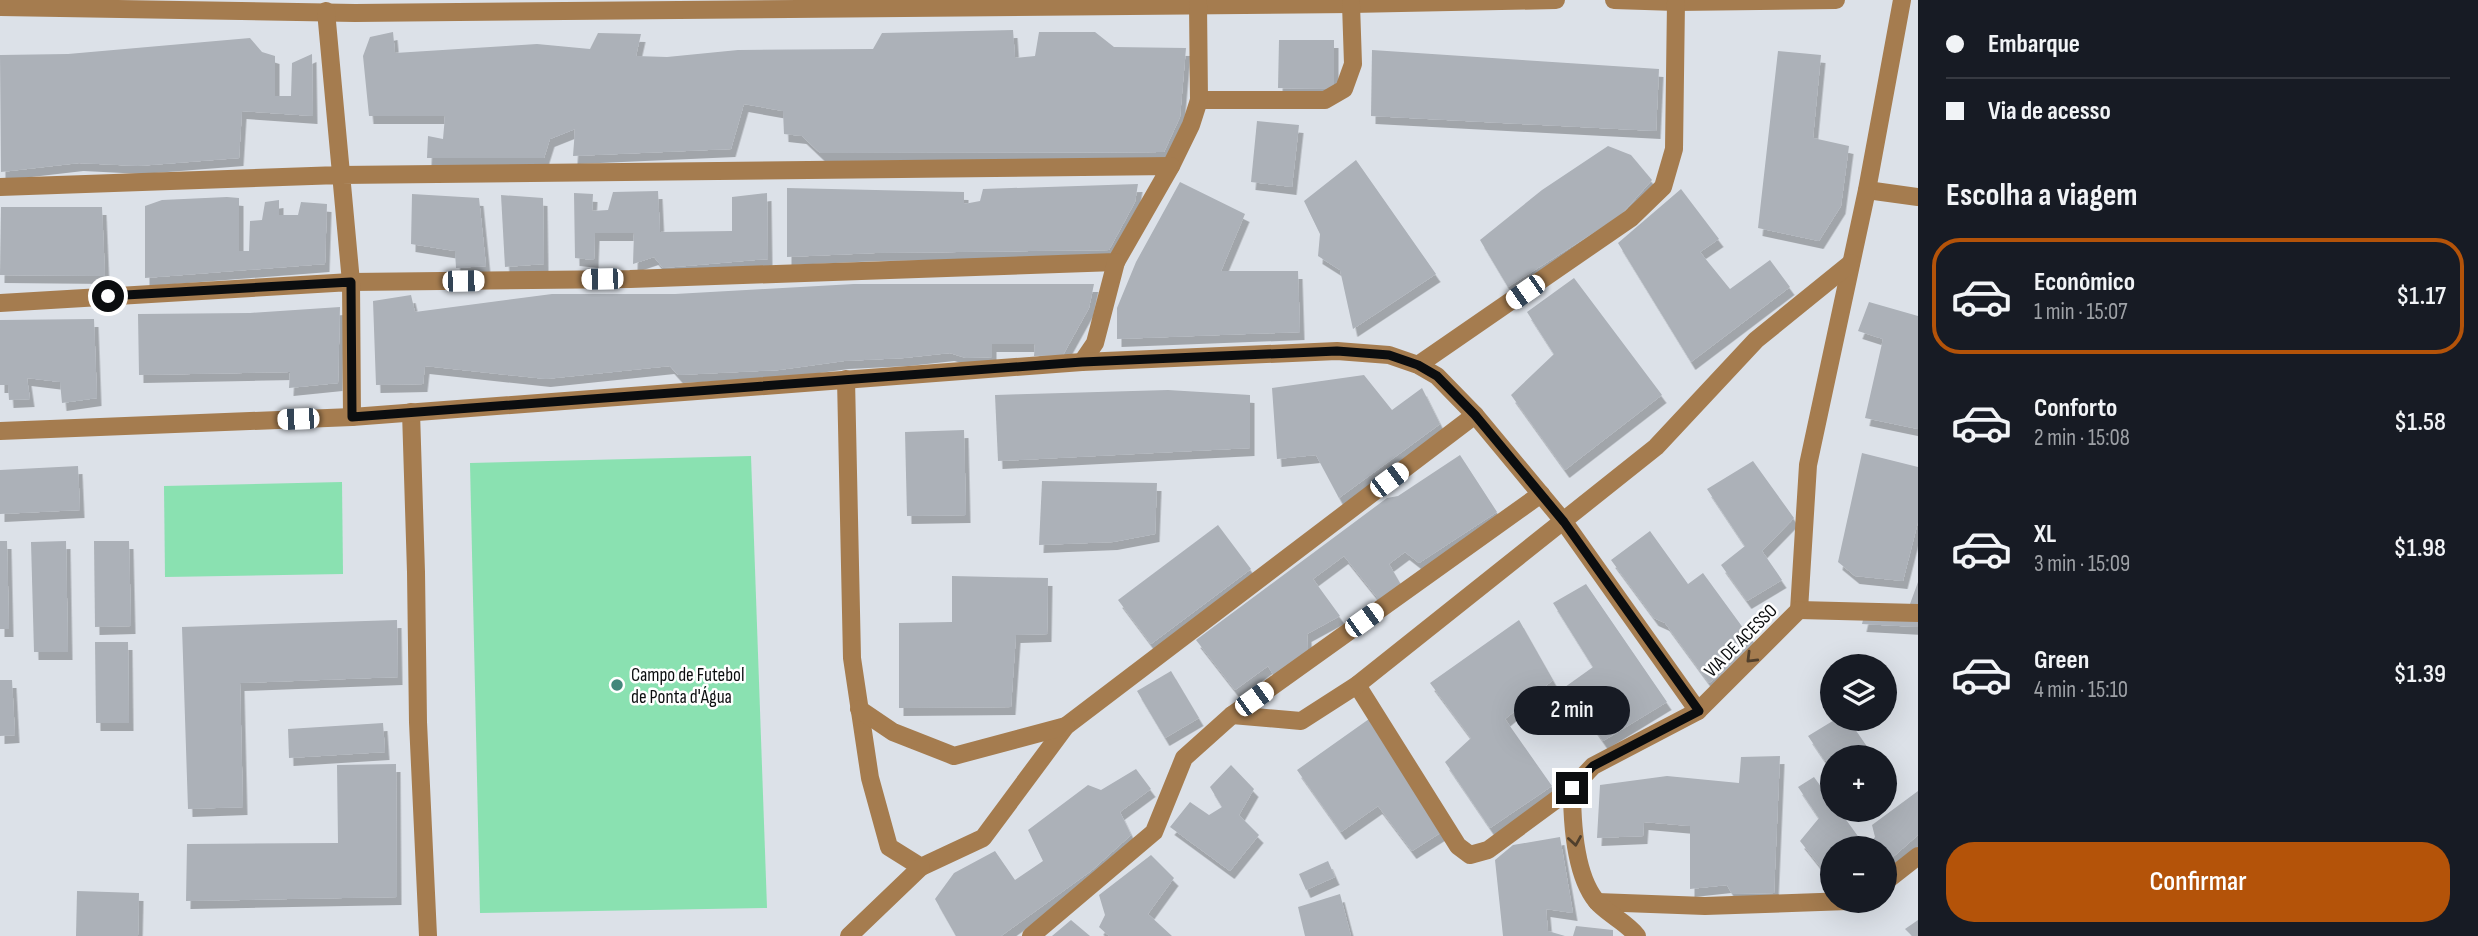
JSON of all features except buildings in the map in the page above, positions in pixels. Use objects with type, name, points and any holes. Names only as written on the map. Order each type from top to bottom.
[{"type":"street","points":[[0,7],[326,11],[355,6],[1136,2],[1351,4],[1556,0]]},
{"type":"street","points":[[1614,0],[1836,0]]},
{"type":"street","points":[[1902,0],[1867,190],[1808,465],[1799,610],[1918,613]]},
{"type":"street","points":[[1418,365],[1631,218],[1663,187],[1674,149],[1676,2]]},
{"type":"street","points":[[1082,362],[1095,343],[1116,262],[1171,166],[1191,125],[1199,100],[1198,4]]},
{"type":"street","points":[[1199,100],[1325,100],[1344,89],[1353,64],[1351,4]]},
{"type":"street","points":[[326,11],[351,282],[352,417]]},
{"type":"street","points":[[0,187],[340,175],[1171,166]]},
{"type":"street","points":[[1867,190],[1918,197]]},
{"type":"street","points":[[0,303],[351,282],[630,279],[1116,262]]},
{"type":"street","points":[[1232,715],[1301,720],[1357,685],[1656,447],[1756,340],[1850,263]]},
{"type":"street","points":[[0,431],[352,417],[1082,362],[1337,351],[1389,355],[1418,365],[1437,376],[1475,415],[1564,522],[1699,711]]},
{"type":"street","points":[[846,379],[852,658],[859,709],[870,778],[889,847],[921,867]]},
{"type":"street","points":[[411,412],[418,722],[427,928]]},
{"type":"street","points":[[849,936],[921,867],[983,838],[1066,726],[1475,415]]},
{"type":"street","points":[[1031,936],[1154,832],[1184,758],[1232,715],[1541,494]]},
{"type":"street","name":"VIA DE ACESSO","points":[[1357,685],[1458,846],[1470,855],[1488,850],[1572,788],[1593,766],[1699,711],[1799,610]]},
{"type":"street","points":[[859,709],[893,732],[954,756],[1066,726]]},
{"type":"street","points":[[1572,788],[1572,821],[1579,866],[1597,902],[1637,936]]},
{"type":"street","points":[[1897,872],[1918,856]]},
{"type":"street","points":[[1597,902],[1706,906],[1820,902]]},
{"type":"green space","name":"Campo de Futebol de Ponta d'Água","points":[[751,456],[767,908],[480,913],[470,463]]},
{"type":"green space","points":[[342,482],[343,574],[165,577],[164,486]]},
{"type":"place","name":"Campo de Futebol de Ponta d'Água","points":[[617,685]]},
{"type":"route","points":[[108,296],[351,282],[352,417],[1082,362],[1337,351],[1389,355],[1418,365],[1437,376],[1475,415],[1564,522],[1699,711],[1593,766],[1572,788]]}]
